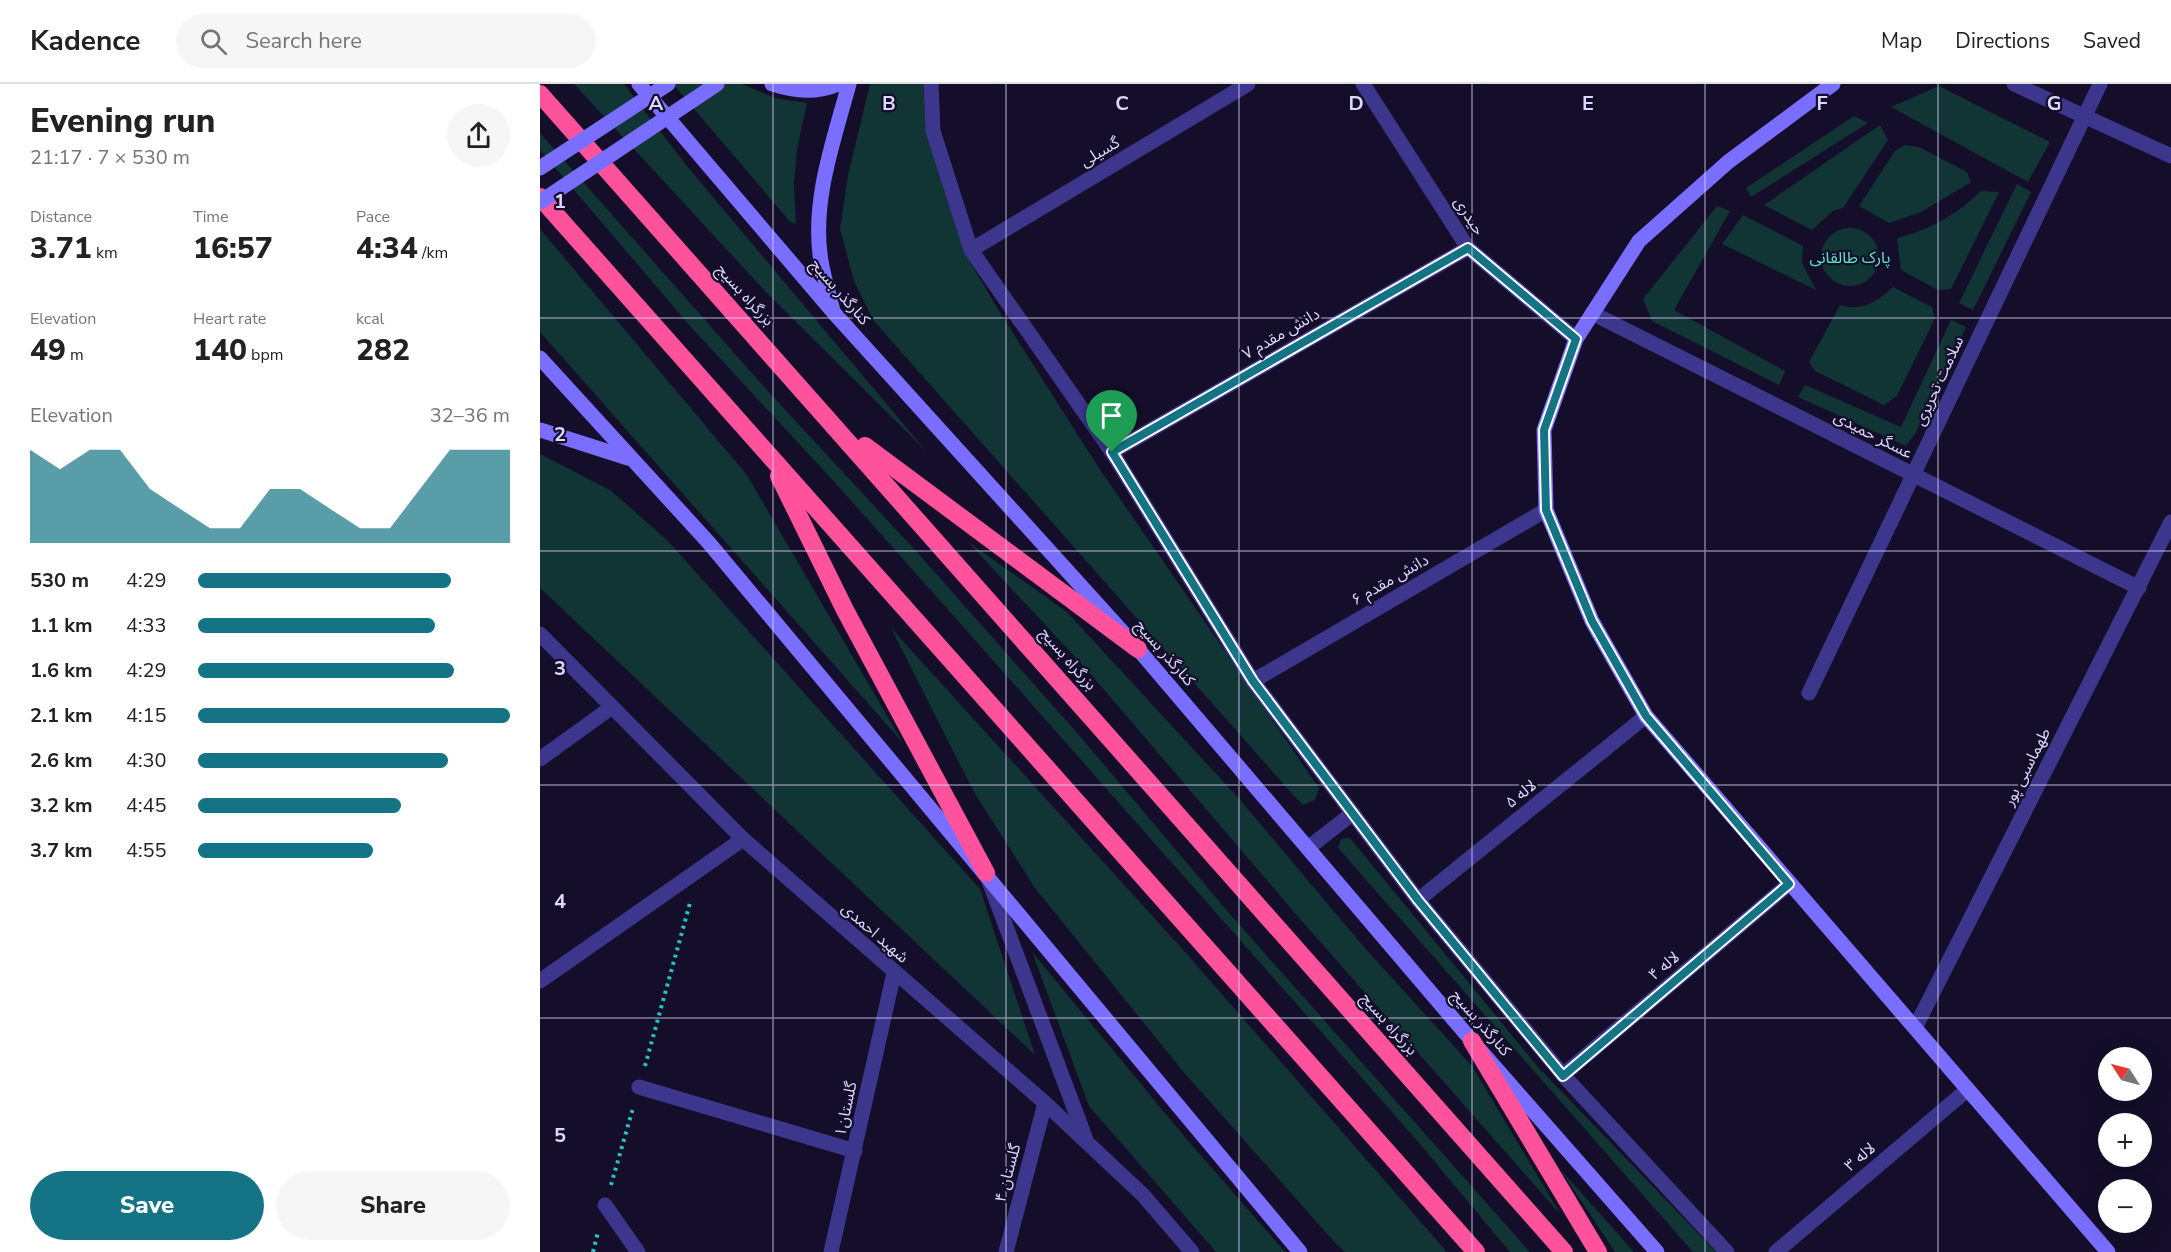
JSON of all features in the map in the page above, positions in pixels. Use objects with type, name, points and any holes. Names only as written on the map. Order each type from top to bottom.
[{"type":"highway","name":"بزرگراه بسیج","points":[[540,94],[835,424],[1564,1252]]},
{"type":"highway","points":[[540,197],[1476,1252]]},
{"type":"highway","points":[[835,424],[1138,649]]},
{"type":"highway","points":[[769,455],[846,610],[986,873]]},
{"type":"highway","points":[[1472,1041],[1598,1252]]},
{"type":"main road","name":"کنارگذر بسیج","points":[[639,84],[834,314],[1138,649],[1472,1041],[1657,1252]]},
{"type":"main road","points":[[540,168],[668,84]]},
{"type":"main road","points":[[540,202],[717,84]]},
{"type":"main road","points":[[772,84],[800,90],[838,84]]},
{"type":"main road","points":[[834,314],[821,260],[824,176],[849,84]]},
{"type":"main road","points":[[1833,84],[1728,162],[1639,242],[1576,339],[1544,430],[1546,510],[1592,621],[1646,716],[2108,1252]]},
{"type":"main road","points":[[540,358],[709,543],[1300,1252]]},
{"type":"main road","points":[[540,430],[632,459]]},
{"type":"street","points":[[931,84],[933,131],[971,250],[1112,452],[1253,681],[1418,900],[1563,1076],[1727,1252]]},
{"type":"street","name":"گسیلی","points":[[971,250],[1248,84]]},
{"type":"street","name":"حیدری","points":[[1363,84],[1468,248],[1576,339]]},
{"type":"street","points":[[2014,84],[2171,156]]},
{"type":"street","name":"سلامت تحریری","points":[[1809,693],[2100,84]]},
{"type":"street","name":"دانش مقدم ۷","points":[[1112,452],[1468,248]]},
{"type":"street","name":"عسگر حمیدی","points":[[1592,313],[2139,588]]},
{"type":"street","name":"دانش مقدم ۶","points":[[1253,681],[1546,510]]},
{"type":"street","name":"طهماسبی پور","points":[[1915,1028],[2139,588],[2165,550],[2171,522]]},
{"type":"street","name":"شهید احمدی","points":[[540,634],[743,839],[894,974],[1046,1103],[1143,1195],[1192,1252]]},
{"type":"street","points":[[540,759],[612,707]]},
{"type":"street","name":"لاله ۵","points":[[1418,900],[1646,716]]},
{"type":"street","points":[[1308,848],[1353,813]]},
{"type":"street","points":[[540,981],[743,839]]},
{"type":"street","points":[[986,873],[1086,1140]]},
{"type":"street","name":"لاله ۴","points":[[1563,1076],[1789,884]]},
{"type":"street","name":"گلستان۱","points":[[831,1252],[894,974]]},
{"type":"street","points":[[639,1087],[855,1151]]},
{"type":"street","name":"لاله ۳","points":[[1776,1252],[1967,1090]]},
{"type":"street","name":"گلستان ۴","points":[[1006,1252],[1046,1103]]},
{"type":"street","points":[[605,1205],[638,1252]]},
{"type":"path","points":[[593,1252],[698,871]]},
{"type":"green space","points":[[574,84],[624,84],[687,166],[926,451],[764,290]]},
{"type":"green space","points":[[673,84],[742,84],[775,98],[807,103],[797,149],[794,185],[796,224],[790,222]]},
{"type":"green space","points":[[870,84],[923,84],[926,130],[963,250],[1097,465],[1319,788],[1315,800],[1303,805],[1295,797],[873,320],[854,281],[840,229],[848,175]]},
{"type":"green space","points":[[1939,86],[2050,142],[2028,182],[1891,107]]},
{"type":"green space","points":[[1854,116],[1868,123],[1751,197],[1746,188]]},
{"type":"green space","points":[[1880,125],[1888,140],[1843,208],[1833,211],[1812,230],[1764,205]]},
{"type":"green space","points":[[540,133],[765,388],[916,551],[1079,735],[1229,913],[1530,1252],[1510,1252],[1414,1137],[983,649],[839,487],[690,326],[540,150]]},
{"type":"green space","points":[[1905,145],[1919,147],[1967,172],[1971,182],[1921,212],[1889,223],[1859,206],[1895,151]]},
{"type":"green space","points":[[2017,184],[2031,192],[1973,310],[1959,303]]},
{"type":"green space","points":[[1981,191],[1999,192],[1951,289],[1938,290],[1901,270],[1897,238],[1942,220]]},
{"type":"green space","points":[[1717,206],[1730,211],[1674,310],[1785,371],[1779,385],[1652,321],[1643,299]]},
{"type":"green space","points":[[1743,215],[1803,246],[1802,263],[1816,290],[1722,244]]},
{"type":"green space","name":"پارک طالقانی","points":[[1844,228],[1856,228],[1871,236],[1879,251],[1879,263],[1871,278],[1856,286],[1844,286],[1829,278],[1821,263],[1821,251],[1829,236]]},
{"type":"green space","points":[[540,229],[747,475],[903,743],[540,332]]},
{"type":"green space","points":[[1893,287],[1932,307],[1935,318],[1897,396],[1884,405],[1815,371],[1809,362],[1840,305],[1855,307],[1869,304]]},
{"type":"green space","points":[[1951,320],[1966,327],[1915,434],[1906,446],[1798,397],[1805,385],[1901,427]]},
{"type":"green space","points":[[540,454],[610,490],[667,540],[980,889],[1035,1055],[540,588]]},
{"type":"green space","points":[[967,541],[1067,612],[1242,802],[1363,946],[1472,1066],[1561,1215],[1300,919],[1089,672]]},
{"type":"green space","points":[[891,628],[1186,953],[1447,1252],[1345,1252],[1336,1244],[1181,1069],[1035,888],[975,794]]},
{"type":"green space","points":[[1350,838],[1538,1067],[1716,1252],[1693,1252],[1338,848],[1341,839]]},
{"type":"green space","points":[[1032,952],[1184,1136],[1285,1252],[1216,1252],[1089,1106]]},
{"type":"green space","points":[[1560,1169],[1634,1252],[1615,1252]]},
{"type":"route","points":[[1468,248],[1576,339],[1544,430],[1546,510],[1592,621],[1646,716],[1789,884],[1563,1076],[1418,900],[1253,681],[1112,452],[1468,248]]}]
